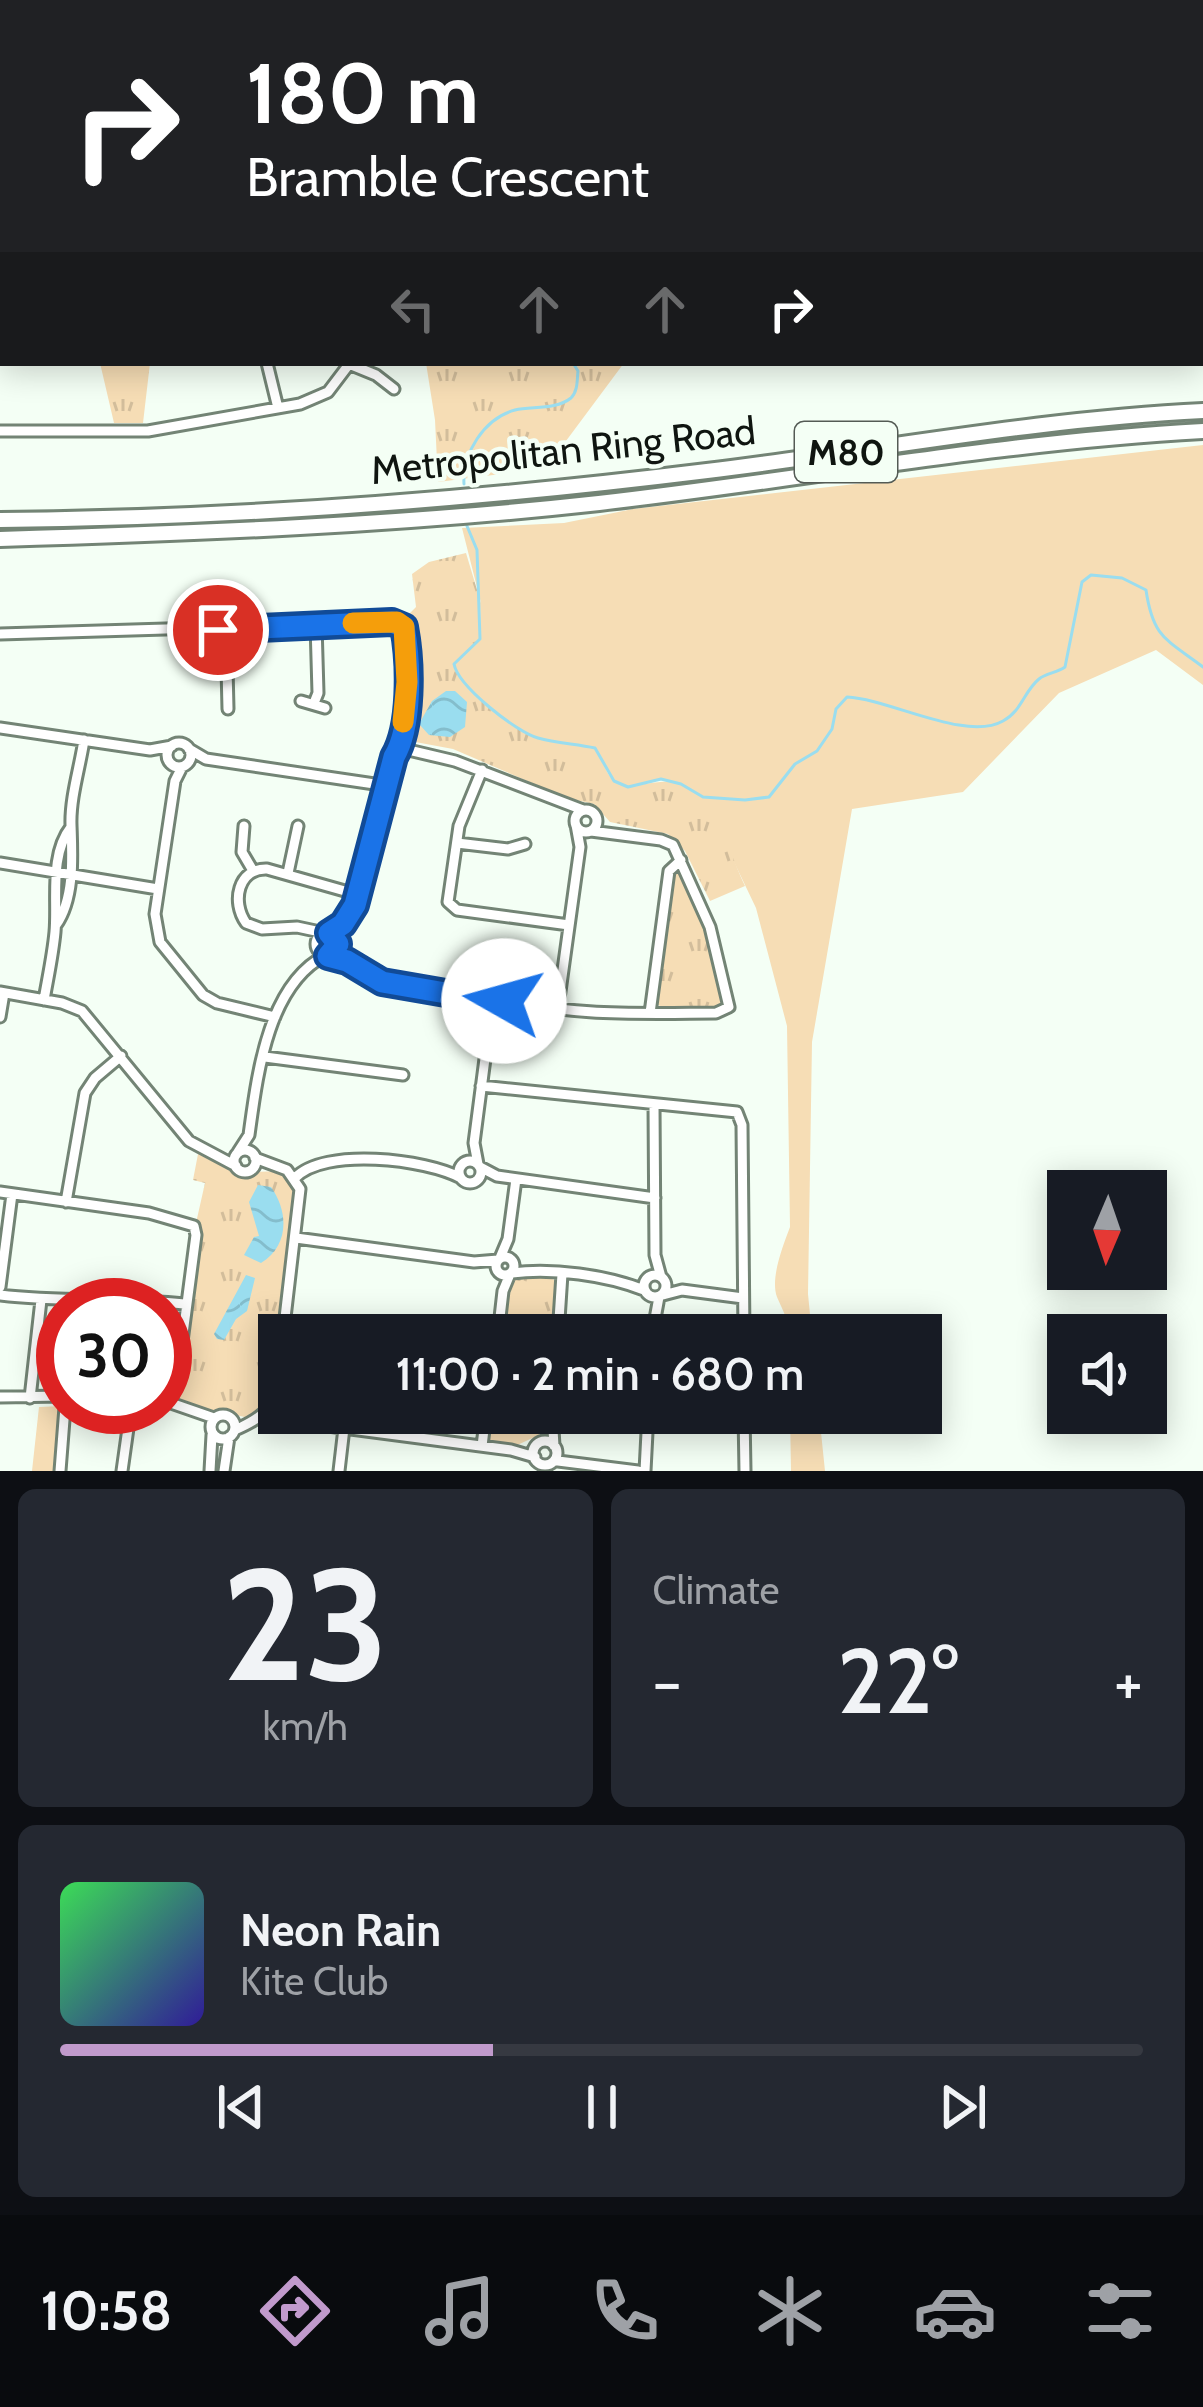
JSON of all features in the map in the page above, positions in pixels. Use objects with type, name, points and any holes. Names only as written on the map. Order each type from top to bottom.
[{"type":"highway","name":"Metropolitan Ring Road","points":[[0,520],[217,514],[437,500],[709,471],[1099,418],[1203,411]]},
{"type":"highway","name":"Metropolitan Ring Road","points":[[0,538],[265,530],[496,513],[1068,442],[1203,431]]},
{"type":"street","points":[[0,304],[0,324]]},
{"type":"street","points":[[268,366],[278,408]]},
{"type":"street","points":[[0,431],[148,431],[278,408],[319,397],[349,366]]},
{"type":"street","points":[[355,366],[394,389]]},
{"type":"street","points":[[0,632],[397,622],[404,627],[403,747],[396,753],[358,895],[332,938],[327,956]]},
{"type":"street","points":[[301,701],[320,705],[316,624]]},
{"type":"street","points":[[226,629],[228,710]]},
{"type":"street","points":[[0,728],[150,750],[178,764],[206,759],[388,786]]},
{"type":"street","points":[[56,926],[64,914],[75,842],[71,827],[84,740]]},
{"type":"street","points":[[150,750],[179,744],[206,759]]},
{"type":"street","points":[[172,746],[178,764]]},
{"type":"street","points":[[403,747],[482,770],[556,802],[594,812],[611,832]]},
{"type":"street","points":[[189,749],[178,764],[158,889],[155,923],[160,942],[195,988],[217,1003],[275,1017]]},
{"type":"street","points":[[482,770],[461,821],[448,892],[453,908],[569,925]]},
{"type":"street","points":[[463,996],[494,989],[522,1003],[650,1013],[727,1009],[730,998],[714,938],[681,860],[666,841],[590,831],[576,824],[556,802]]},
{"type":"street","points":[[558,1006],[580,847],[576,824],[583,810]]},
{"type":"street","points":[[580,847],[598,819]]},
{"type":"street","points":[[244,826],[242,852],[252,869]]},
{"type":"street","points":[[288,874],[298,826]]},
{"type":"street","points":[[44,1000],[56,926],[52,907],[57,873],[63,839],[71,827]]},
{"type":"street","points":[[458,843],[508,849],[525,844]]},
{"type":"street","points":[[650,1013],[669,871],[681,860]]},
{"type":"street","points":[[0,863],[158,889]]},
{"type":"street","points":[[252,869],[288,874],[358,895]]},
{"type":"street","points":[[252,869],[239,895],[242,919],[262,929],[306,929],[332,938],[347,961]]},
{"type":"street","points":[[306,929],[327,956],[347,961],[382,982],[463,996],[498,1010],[522,1003]]},
{"type":"street","points":[[316,945],[332,938]]},
{"type":"street","points":[[315,961],[316,945]]},
{"type":"street","points":[[237,1158],[248,1135],[275,1017],[315,961],[327,956]]},
{"type":"street","points":[[0,1017],[2,993],[82,1011],[189,1142],[220,1158],[237,1158],[244,1150],[254,1160],[282,1168],[295,1178],[301,1194],[286,1314]]},
{"type":"street","points":[[484,993],[489,1028]]},
{"type":"street","points":[[462,1169],[474,1144],[489,1028],[502,994]]},
{"type":"street","points":[[66,1202],[82,1100],[95,1078],[121,1056]]},
{"type":"street","points":[[265,1057],[403,1076]]},
{"type":"street","points":[[481,1086],[737,1112],[742,1125],[743,1314]]},
{"type":"street","points":[[653,1314],[654,1105]]},
{"type":"street","points":[[248,1135],[254,1160]]},
{"type":"street","points":[[474,1144],[477,1180]]},
{"type":"street","points":[[237,1158],[244,1171],[254,1160]]},
{"type":"street","points":[[295,1178],[306,1168],[358,1159],[441,1169],[479,1166],[497,1176],[655,1198]]},
{"type":"street","points":[[462,1169],[470,1183],[497,1176]]},
{"type":"street","points":[[500,1314],[516,1179]]},
{"type":"street","points":[[36,1299],[0,1291],[6,1193],[191,1223],[196,1235],[189,1278]]},
{"type":"street","points":[[296,1238],[743,1298]]},
{"type":"street","points":[[559,1314],[562,1274]]},
{"type":"street","points":[[652,1283],[661,1296]]},
{"type":"street","points":[[652,1283],[661,1296]]},
{"type":"street","points":[[661,1296],[682,1290]]},
{"type":"street","points":[[654,1314],[661,1296]]},
{"type":"street","points":[[30,1397],[36,1344]]},
{"type":"street","points":[[0,1397],[36,1397]]},
{"type":"street","points":[[192,1413],[212,1426],[218,1438],[258,1419]]},
{"type":"street","points":[[210,1471],[212,1426],[224,1414],[232,1429],[224,1471]]},
{"type":"street","points":[[60,1471],[63,1434]]},
{"type":"street","points":[[122,1471],[127,1434]]},
{"type":"street","points":[[339,1471],[343,1434]]},
{"type":"street","points":[[385,1434],[641,1471],[645,1434]]},
{"type":"street","points":[[482,1446],[483,1434]]},
{"type":"street","points":[[744,1434],[745,1471]]},
{"type":"green space","points":[[101,366],[150,366],[143,423],[114,423]]},
{"type":"green space","points":[[426,366],[622,366],[563,445],[501,474],[438,482]]},
{"type":"green space","points":[[1203,445],[1203,685],[1156,650],[1059,693],[963,792],[852,809],[812,1042],[810,1314],[784,1314],[775,1281],[790,1227],[787,1026],[756,908],[703,797],[661,779],[628,787],[614,781],[595,748],[538,738],[516,727],[466,684],[454,664],[480,638],[481,603],[462,528],[564,523],[633,509]]},
{"type":"green space","points":[[466,553],[481,603],[480,639],[454,664],[464,684],[529,735],[595,748],[611,778],[622,785],[668,781],[693,788],[715,817],[745,886],[710,901],[685,851],[668,834],[610,822],[594,804],[567,798],[453,749],[410,741],[413,627],[406,617],[416,607],[412,574],[429,562]]},
{"type":"green space","points":[[677,867],[707,929],[725,1003],[710,1009],[680,1010],[655,1003]]},
{"type":"green space","points":[[198,1154],[240,1173],[282,1174],[297,1196],[281,1314],[258,1314],[258,1413],[250,1418],[211,1415],[192,1406],[189,1278],[205,1183],[193,1180]]},
{"type":"green space","points":[[523,1273],[556,1280],[554,1314],[503,1314],[507,1291]]},
{"type":"green space","points":[[36,1434],[60,1434],[55,1471],[32,1471]]},
{"type":"green space","points":[[486,1434],[539,1434],[513,1447]]},
{"type":"green space","points":[[790,1434],[821,1434],[825,1471],[791,1471]]},
{"type":"water","points":[[455,691],[467,702],[465,727],[450,737],[429,735],[419,724],[432,701]]},
{"type":"water","points":[[258,1185],[271,1187],[283,1218],[277,1247],[261,1263],[244,1255],[259,1236],[249,1202]]},
{"type":"water","points":[[246,1275],[255,1278],[247,1311],[236,1319],[224,1340],[217,1339],[214,1334]]},
{"type":"waterway","points":[[464,484],[471,450],[485,429],[515,410],[551,406],[571,398],[576,389],[575,366]]},
{"type":"waterway","points":[[467,526],[477,550],[480,639],[454,664],[458,673],[489,707],[528,734],[595,748],[614,781],[628,787],[661,779],[703,797],[769,797],[795,764],[817,751],[832,729],[836,709],[847,697],[949,723],[987,726],[1003,721],[1039,679],[1065,667],[1082,582],[1091,575],[1122,578],[1146,590],[1157,628],[1203,667]]},
{"type":"slow traffic","points":[[353,623],[397,622],[404,627],[403,722]]},
{"type":"route","points":[[218,630],[392,622],[404,627],[403,747],[394,757],[355,905],[343,924],[329,933],[338,944],[328,956],[347,961],[382,982],[463,996],[489,1011],[500,1010],[504,1001]]}]
